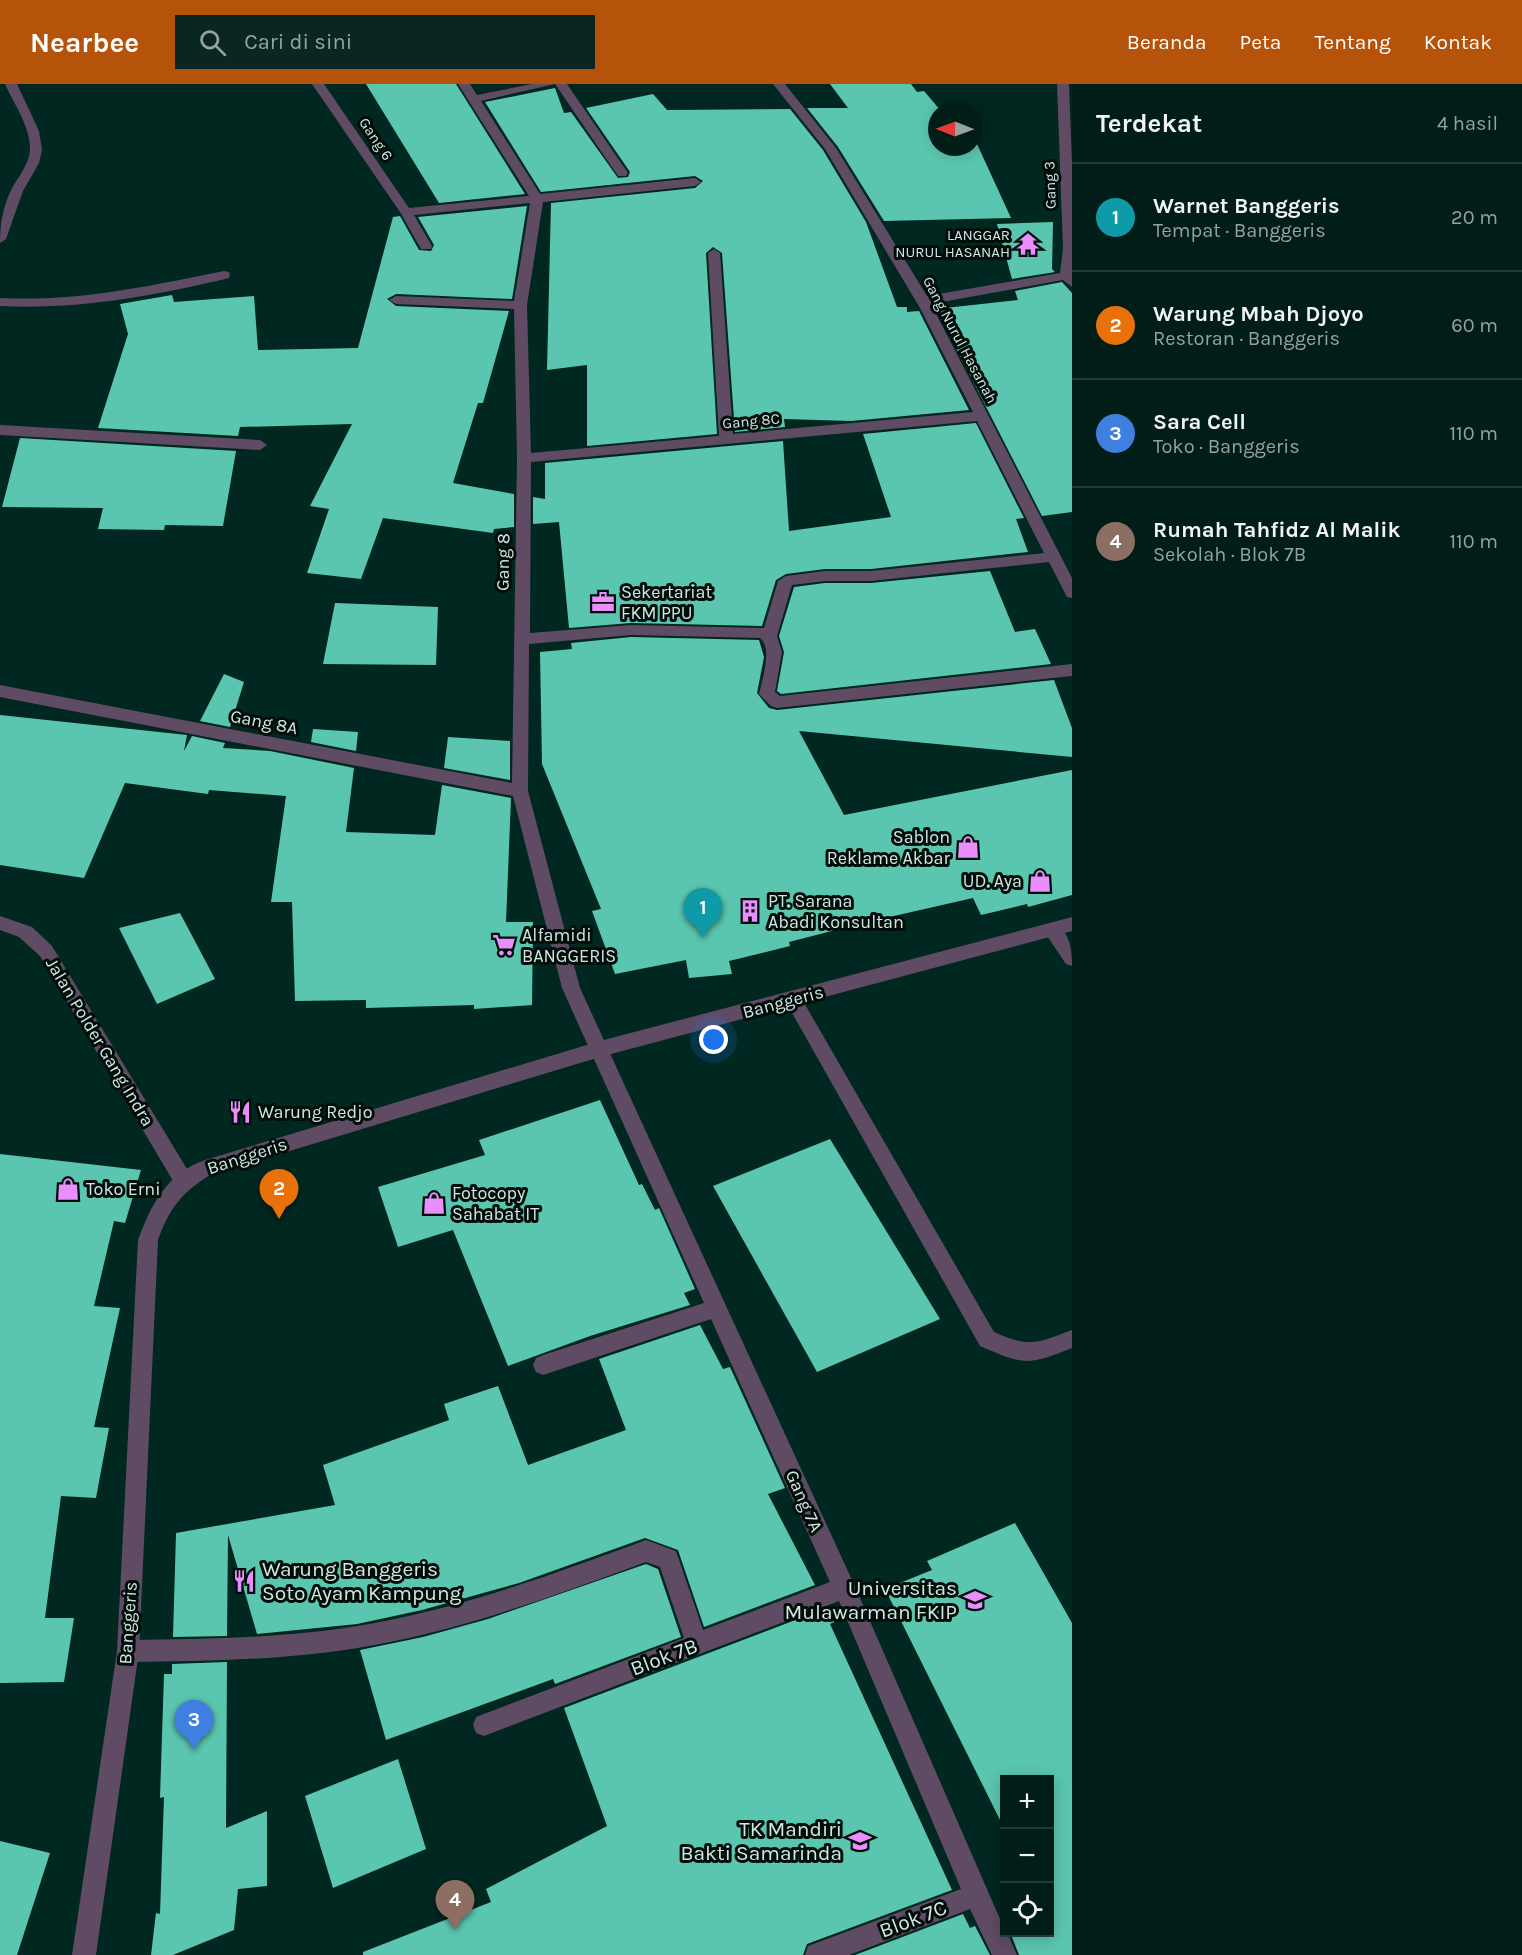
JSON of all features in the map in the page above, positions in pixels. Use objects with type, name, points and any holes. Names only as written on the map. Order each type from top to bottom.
[{"type":"street","points":[[0,239],[17,191],[33,163],[36,150],[33,131],[11,84]]},
{"type":"street","name":"Gang 6","points":[[318,84],[406,212],[426,246]]},
{"type":"street","points":[[464,84],[537,199]]},
{"type":"street","points":[[475,99],[550,84]]},
{"type":"street","points":[[561,84],[622,173]]},
{"type":"street","name":"Gang Nurul Hasanah","points":[[779,84],[830,148],[922,301],[1072,593]]},
{"type":"street","name":"Gang 3","points":[[1063,84],[1069,279]]},
{"type":"street","points":[[406,212],[695,182]]},
{"type":"street","name":"Gang 8","points":[[537,199],[520,305],[524,458],[520,791],[571,988],[600,1049]]},
{"type":"street","points":[[714,254],[726,440]]},
{"type":"street","points":[[0,302],[38,305],[66,304],[224,276]]},
{"type":"street","points":[[922,301],[1069,279]]},
{"type":"street","points":[[396,300],[520,305]]},
{"type":"street","name":"Gang 8C","points":[[524,458],[981,416]]},
{"type":"street","points":[[0,430],[260,445]]},
{"type":"street","points":[[769,636],[786,582],[1052,557]]},
{"type":"street","points":[[522,639],[668,629],[757,632],[769,636],[772,640],[774,652],[767,694],[777,702],[1072,670]]},
{"type":"street","name":"Gang 8A","points":[[0,691],[520,791]]},
{"type":"street","name":"Jalan Polder Gang Indra","points":[[0,923],[22,928],[33,936],[46,951],[183,1180]]},
{"type":"street","name":"Banggeris","points":[[84,1955],[128,1651],[148,1240],[166,1197],[183,1180],[204,1168],[600,1049],[1072,924]]},
{"type":"street","points":[[1052,930],[1072,959]]},
{"type":"street","points":[[793,999],[987,1339],[1017,1352],[1041,1351],[1072,1339]]},
{"type":"street","name":"Gang 7A","points":[[600,1049],[844,1588],[976,1895],[1005,1955]]},
{"type":"street","points":[[543,1365],[717,1308]]},
{"type":"street","points":[[128,1651],[241,1650],[310,1644],[391,1631],[532,1593],[646,1551],[668,1559],[697,1644]]},
{"type":"street","name":"Blok 7B","points":[[484,1725],[844,1588]]},
{"type":"street","name":"Blok 7C","points":[[817,1955],[976,1895]]},
{"type":"building","points":[[366,84],[456,84],[525,194],[439,203]]},
{"type":"building","points":[[830,84],[911,84],[917,92],[924,91],[933,102],[928,102],[928,156],[982,155],[1011,218],[884,221],[838,147],[807,108],[848,108]]},
{"type":"building","points":[[555,88],[564,113],[571,112],[618,178],[628,177],[630,172],[586,108],[653,94],[667,110],[790,109],[823,150],[866,222],[897,307],[907,307],[907,312],[919,311],[969,410],[851,421],[784,419],[785,427],[735,432],[722,253],[713,247],[706,253],[717,434],[587,446],[587,365],[547,370],[551,203],[695,188],[703,181],[695,176],[541,192],[485,102]]},
{"type":"building","points":[[527,206],[512,299],[396,294],[387,299],[396,306],[509,311],[483,403],[478,403],[453,483],[514,494],[514,527],[494,529],[493,533],[383,518],[361,579],[307,573],[329,509],[310,506],[352,424],[240,427],[238,436],[98,428],[128,334],[120,304],[172,295],[174,302],[254,296],[258,350],[358,348],[393,217],[400,216],[419,250],[431,251],[434,245],[418,217]]},
{"type":"building","name":"LANGGAR NURUL HASANAH","points":[[1053,222],[1052,269],[1055,272],[1012,279],[997,224]]},
{"type":"building","points":[[1062,282],[1072,293],[1072,512],[1042,516],[936,309],[1018,300],[1015,291]]},
{"type":"building","points":[[976,423],[1024,518],[1016,519],[1028,552],[871,569],[825,569],[786,574],[776,580],[762,626],[631,623],[569,628],[559,522],[533,524],[533,497],[545,499],[545,463],[783,441],[789,531],[891,517],[863,434]]},
{"type":"building","points":[[20,438],[236,451],[223,526],[165,525],[164,530],[98,529],[103,508],[2,507]]},
{"type":"building","points":[[990,571],[1015,632],[1035,629],[1051,664],[781,694],[777,691],[784,652],[779,636],[794,587],[825,583],[871,583]]},
{"type":"building","points":[[335,603],[438,607],[436,665],[323,664]]},
{"type":"building","points":[[631,637],[759,640],[764,657],[757,693],[769,708],[777,710],[1054,680],[1072,728],[1072,757],[799,731],[844,815],[1072,770],[1072,895],[1028,907],[1027,904],[981,915],[973,898],[863,923],[789,942],[790,946],[729,961],[732,974],[689,978],[686,960],[615,974],[592,911],[601,909],[542,764],[540,652],[572,649],[571,643]]},
{"type":"building","points":[[224,674],[244,682],[230,727],[200,721]]},
{"type":"building","points":[[0,715],[187,735],[184,751],[192,736],[225,743],[223,748],[270,751],[354,768],[346,832],[435,835],[442,785],[511,798],[506,922],[533,922],[532,1005],[474,1009],[474,1005],[366,1008],[366,1000],[295,1001],[292,902],[271,902],[286,796],[209,790],[208,794],[125,783],[84,878],[0,865]]},
{"type":"building","points":[[313,729],[358,732],[356,751],[311,742]]},
{"type":"building","points":[[448,737],[510,741],[510,780],[444,768]]},
{"type":"building","points":[[180,913],[215,979],[157,1004],[119,928]]},
{"type":"building","points":[[600,1100],[639,1185],[642,1184],[655,1210],[659,1208],[695,1289],[684,1293],[690,1305],[590,1336],[508,1366],[453,1230],[398,1247],[378,1187],[485,1155],[479,1140]]},
{"type":"building","points":[[830,1139],[940,1319],[817,1372],[713,1186]]},
{"type":"building","points":[[0,1154],[141,1170],[125,1223],[114,1221],[94,1306],[120,1308],[94,1427],[109,1428],[96,1498],[61,1496],[45,1618],[74,1618],[64,1682],[0,1683]]},
{"type":"building","points":[[700,1325],[723,1369],[730,1367],[785,1488],[768,1494],[815,1585],[704,1627],[678,1550],[645,1538],[519,1583],[422,1610],[357,1624],[257,1634],[228,1535],[227,1636],[173,1637],[176,1533],[335,1505],[323,1465],[449,1420],[444,1404],[498,1386],[528,1465],[626,1430],[599,1359]]},
{"type":"building","points":[[1015,1523],[1072,1623],[1072,1955],[1019,1955],[1012,1937],[1054,1937],[1054,1775],[1000,1775],[1000,1820],[885,1589],[932,1570],[927,1561]]},
{"type":"building","points":[[646,1564],[658,1569],[681,1637],[555,1684],[553,1679],[386,1740],[360,1650],[423,1637],[488,1619]]},
{"type":"building","points":[[827,1608],[834,1622],[830,1624],[952,1890],[807,1944],[803,1955],[363,1955],[363,1952],[491,1902],[486,1889],[607,1826],[564,1708]]},
{"type":"building","points":[[227,1662],[226,1828],[267,1811],[267,1886],[238,1889],[234,1930],[173,1955],[151,1955],[156,1913],[160,1914],[164,1797],[160,1798],[164,1674],[172,1674],[172,1664]]},
{"type":"building","points":[[398,1759],[426,1849],[333,1888],[305,1796]]},
{"type":"building","points":[[0,1841],[50,1853],[17,1955],[0,1955]]},
{"type":"building","points":[[963,1914],[970,1928],[975,1926],[990,1955],[855,1955]]},
{"type":"place","name":"LANGGAR NURUL HASANAH","points":[[1028,244]]},
{"type":"place","name":"Sekertariat FKM PPU","points":[[603,602]]},
{"type":"place","name":"Sablon Reklame Akbar","points":[[968,847]]},
{"type":"place","name":"UD. Aya","points":[[1040,881]]},
{"type":"place","name":"PT. Sarana Abadi Konsultan","points":[[750,911]]},
{"type":"place","name":"Warnet Banggeris","points":[[703,938]]},
{"type":"place","name":"Alfamidi BANGGERIS","points":[[504,945]]},
{"type":"place","name":"Warung Redjo","points":[[240,1112]]},
{"type":"place","name":"Toko Erni","points":[[68,1189]]},
{"type":"place","name":"Fotocopy Sahabat IT","points":[[434,1203]]},
{"type":"place","name":"Warung Mbah Djoyo","points":[[279,1219]]},
{"type":"place","name":"Warung Banggeris Soto Ayam Kampung","points":[[244,1581]]},
{"type":"place","name":"Universitas Mulawarman FKIP","points":[[975,1600]]},
{"type":"place","name":"Sara Cell","points":[[194,1750]]},
{"type":"place","name":"TK Mandiri Bakti Samarinda","points":[[860,1841]]},
{"type":"place","name":"Rumah Tahfidz Al Malik","points":[[455,1930]]}]
